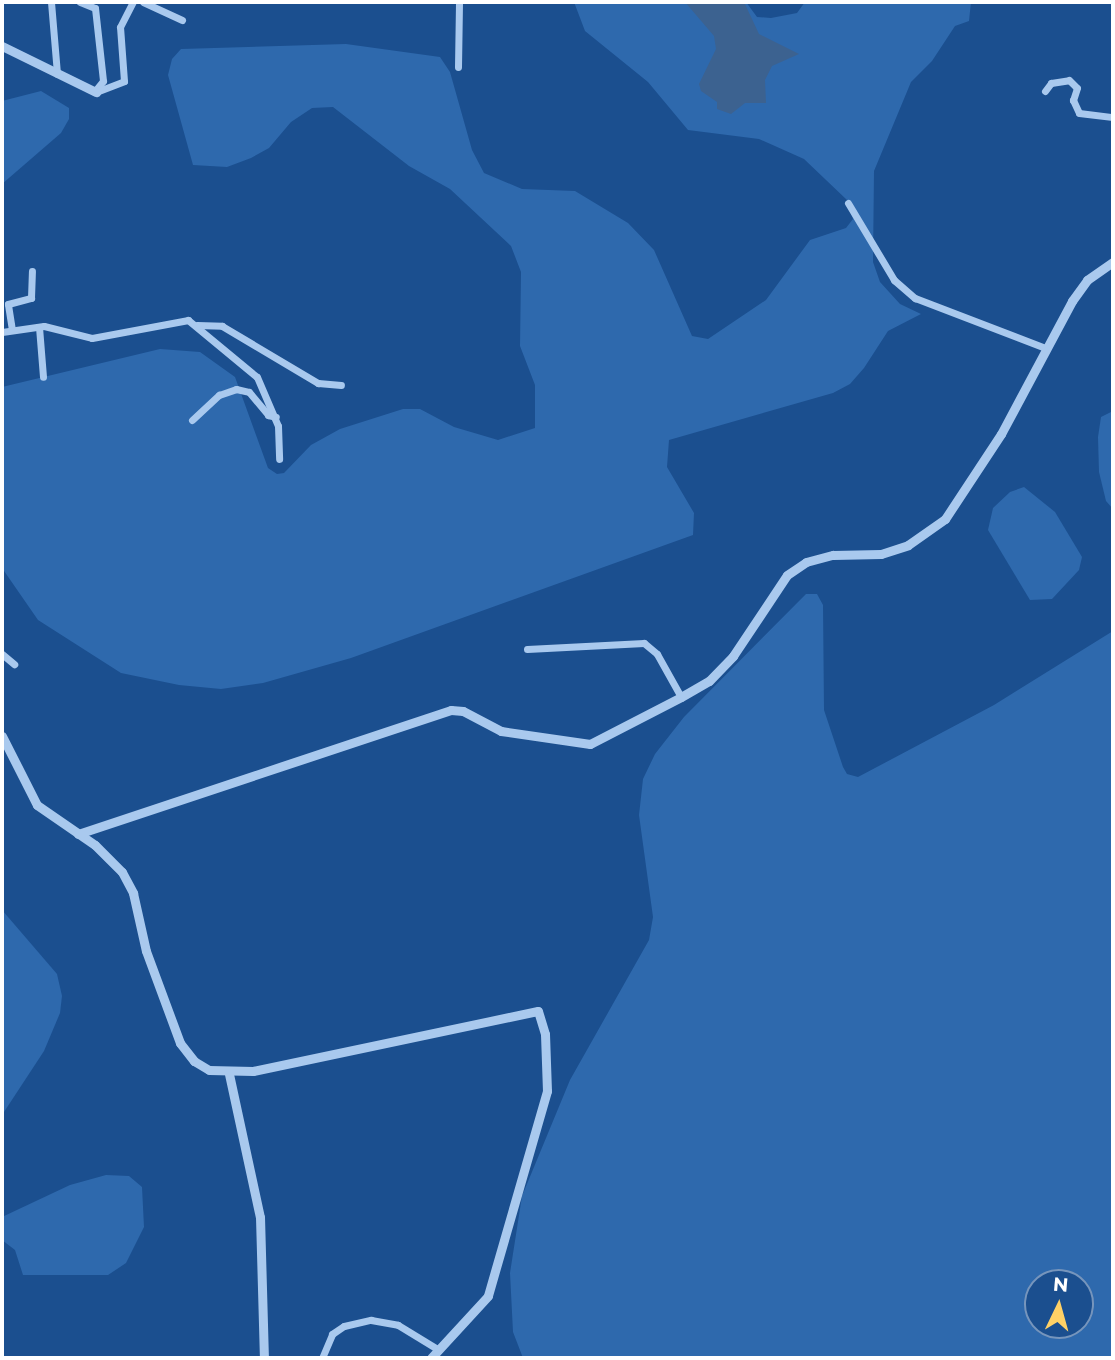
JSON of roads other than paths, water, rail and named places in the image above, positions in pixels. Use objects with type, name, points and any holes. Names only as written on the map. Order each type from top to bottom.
[{"type":"street","points":[[51,2],[57,74]]},
{"type":"street","points":[[80,2],[95,8],[103,81],[95,92]]},
{"type":"street","points":[[2,46],[95,92],[124,80],[120,27],[133,2]]},
{"type":"street","points":[[143,2],[182,20]]},
{"type":"street","points":[[458,67],[459,2]]},
{"type":"street","points":[[1045,91],[1051,83],[1069,80],[1077,88],[1073,100],[1079,113],[1113,117]]},
{"type":"street","points":[[848,203],[894,280],[915,298],[1045,348]]},
{"type":"street","points":[[78,834],[451,710],[463,710],[501,731],[590,744],[681,697],[709,681],[733,656],[788,575],[806,562],[833,555],[881,554],[908,545],[945,519],[1001,434],[1045,348],[1087,280],[1113,262]]},
{"type":"street","points":[[12,330],[5,304],[31,298],[32,271]]},
{"type":"street","points":[[2,332],[39,327],[92,338],[188,320],[257,377],[276,418],[279,459]]},
{"type":"street","points":[[197,325],[222,326],[318,383],[341,385]]},
{"type":"street","points":[[39,327],[43,377]]},
{"type":"street","points":[[192,420],[219,396],[236,390],[249,392],[268,415],[276,418]]},
{"type":"street","points":[[527,649],[627,641],[644,643],[657,654],[681,697]]},
{"type":"street","points":[[2,654],[14,664]]},
{"type":"street","points":[[2,736],[37,805],[108,858],[133,893],[146,951],[180,1043],[194,1061],[229,1074],[538,1011],[545,1034],[547,1091],[541,1121],[488,1296],[431,1358]]},
{"type":"street","points":[[229,1074],[260,1217],[264,1358]]},
{"type":"street","points":[[322,1358],[332,1334],[344,1326],[371,1320],[398,1325],[439,1350]]}]
